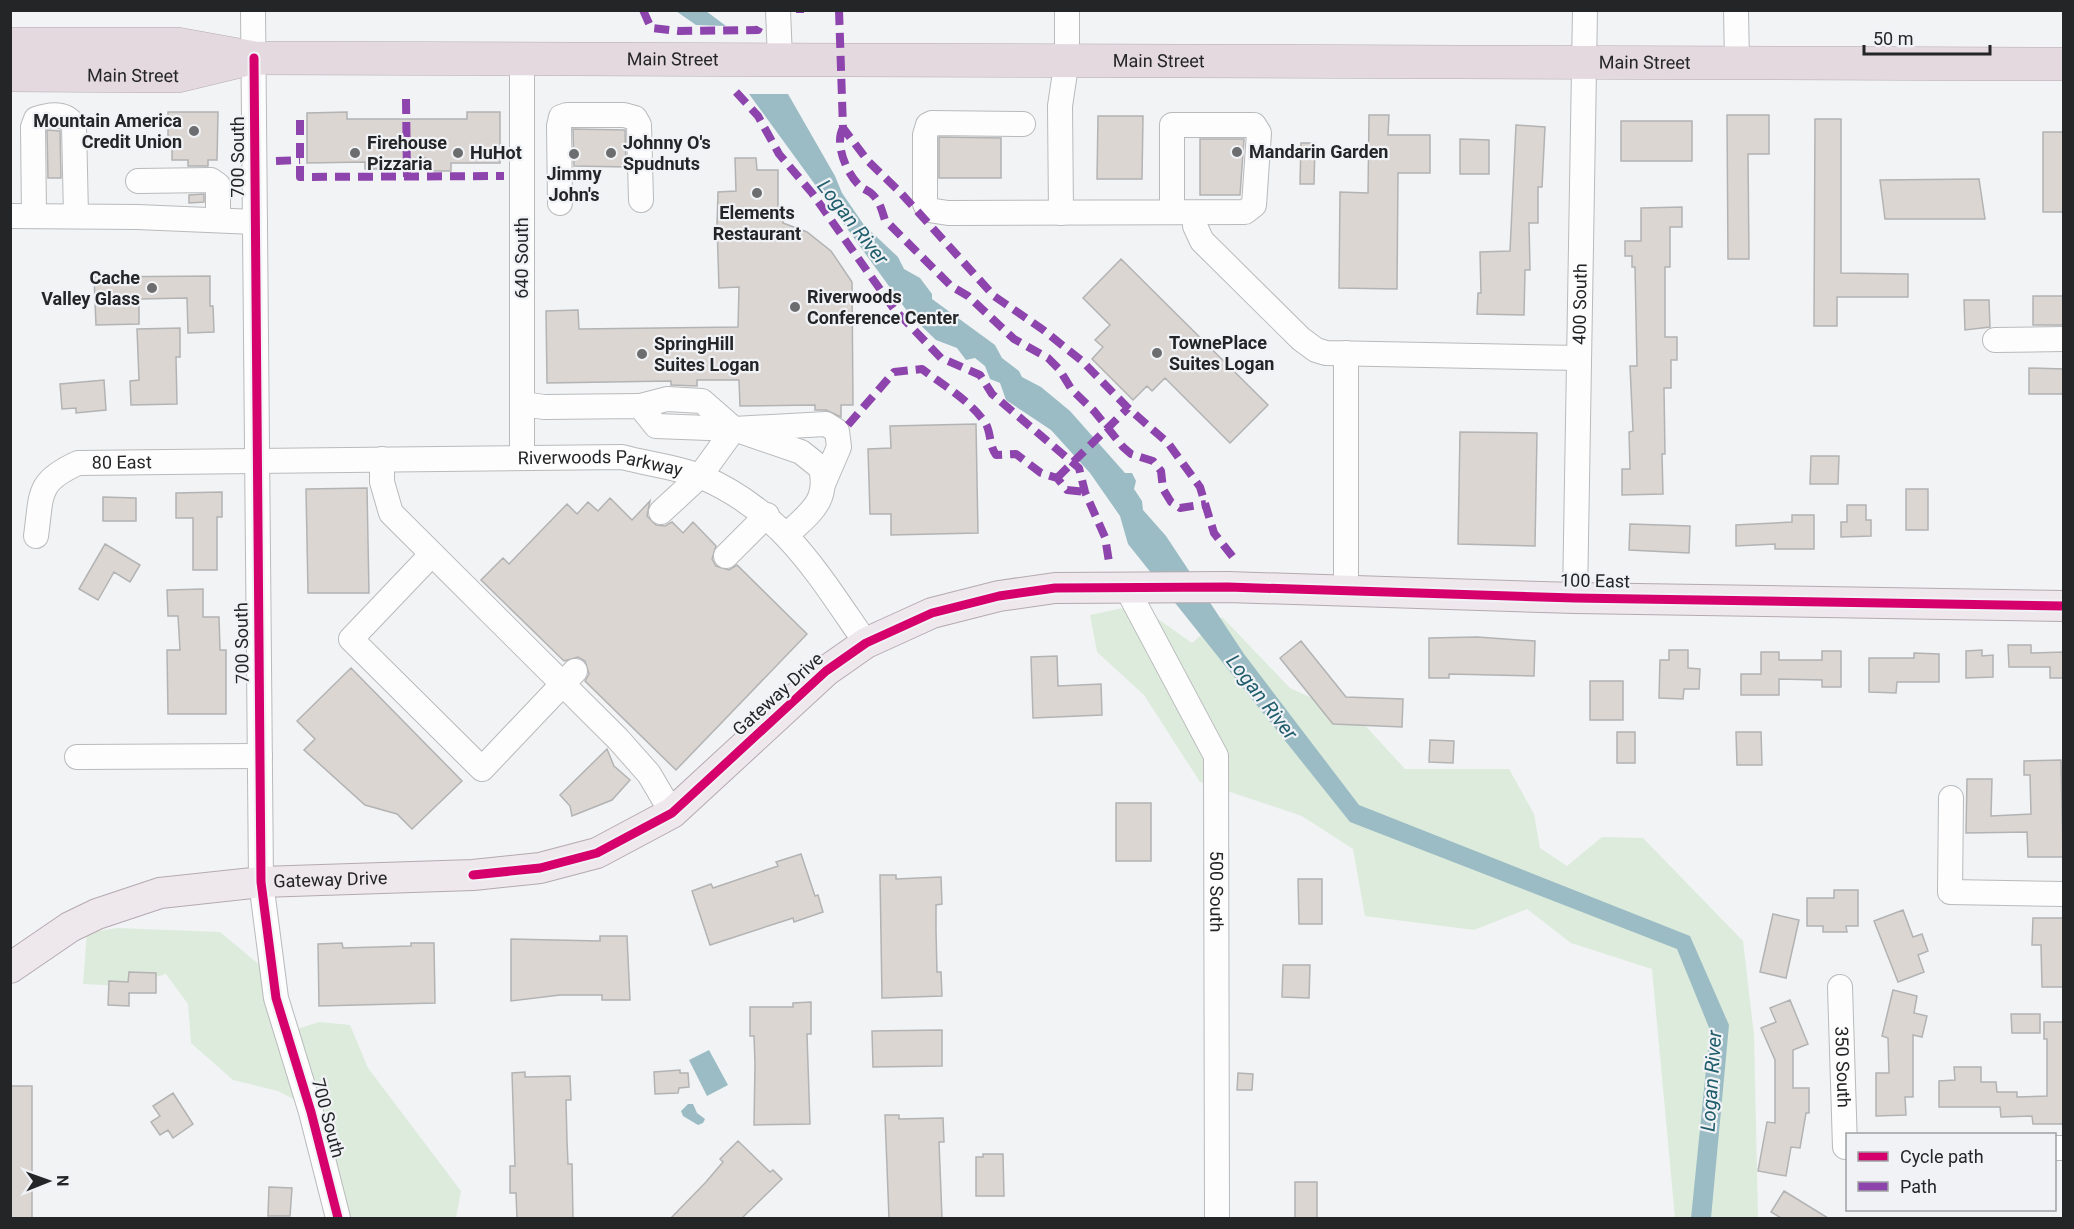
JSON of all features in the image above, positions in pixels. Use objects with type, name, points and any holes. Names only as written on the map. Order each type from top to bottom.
[{"type":"highway","name":"Main Street","points":[[10,44],[177,44],[254,58],[2064,64]]},
{"type":"highway","name":"Main Street","points":[[10,75],[178,76],[254,58]]},
{"type":"main road","name":"100 East","points":[[1126,587],[1228,587],[1575,598],[2064,606]]},
{"type":"main road","name":"Gateway Drive","points":[[10,968],[70,927],[108,910],[160,893],[261,882],[473,875],[540,868],[597,853],[672,813],[826,672],[866,643],[932,613],[999,596],[1054,588],[1126,587]]},
{"type":"street","name":"700 South","points":[[253,10],[261,882],[276,998],[310,1112],[338,1218]]},
{"type":"street","points":[[778,10],[780,59]]},
{"type":"street","points":[[1061,213],[1060,106],[1067,59],[1067,10]]},
{"type":"street","name":"400 South","points":[[1575,598],[1585,10]]},
{"type":"street","points":[[1736,10],[1737,63]]},
{"type":"street","name":"640 South","points":[[522,59],[522,456]]},
{"type":"street","points":[[76,216],[74,125],[69,119],[60,115],[36,119],[33,127],[22,216],[255,222]]},
{"type":"street","points":[[560,203],[559,126],[561,117],[567,115],[624,115],[635,118],[639,125],[641,200]]},
{"type":"street","points":[[1023,124],[932,123],[928,125],[924,135],[926,204],[930,210],[948,213],[1184,213],[1251,210],[1254,205],[1259,133],[1254,125],[1172,125],[1184,213],[1195,226],[1202,241],[1300,339],[1316,350],[1346,353],[1579,358]]},
{"type":"street","points":[[138,181],[211,180],[218,185],[218,220]]},
{"type":"street","points":[[1995,340],[2064,339]]},
{"type":"street","points":[[1346,353],[1346,590]]},
{"type":"street","points":[[523,404],[544,407],[640,406],[656,426],[734,429],[826,424],[837,431],[839,447],[825,482],[821,500],[787,535]]},
{"type":"street","points":[[661,512],[700,476],[734,429]]},
{"type":"street","points":[[734,429],[801,452],[821,468],[825,482]]},
{"type":"street","name":"Riverwoods Parkway","points":[[257,462],[522,456],[622,457],[700,476],[734,493],[767,515],[787,535],[818,570],[866,643]]},
{"type":"street","points":[[382,459],[382,482],[392,513],[432,554],[569,678],[649,774],[672,813]]},
{"type":"street","name":"80 East","points":[[36,536],[43,492],[53,474],[78,463],[257,462]]},
{"type":"street","points":[[726,556],[767,515]]},
{"type":"street","points":[[432,554],[351,639],[482,769],[569,678]]},
{"type":"street","name":"500 South","points":[[1126,587],[1216,756],[1217,1218]]},
{"type":"street","points":[[77,757],[260,756]]},
{"type":"street","points":[[1951,798],[1950,892],[2064,894]]},
{"type":"street","name":"350 South","points":[[1840,987],[1846,1147]]},
{"type":"green space","points":[[1138,605],[1192,643],[1222,617],[1290,688],[1360,720],[1405,769],[1509,769],[1534,814],[1540,848],[1567,866],[1602,837],[1643,838],[1743,941],[1754,1035],[1758,1218],[1675,1218],[1652,969],[1571,943],[1527,909],[1474,930],[1365,916],[1353,849],[1302,816],[1200,782],[1144,695],[1097,652],[1090,615]]},
{"type":"green space","points":[[117,928],[220,932],[268,972],[291,1031],[319,1022],[350,1025],[368,1068],[461,1191],[456,1218],[338,1218],[320,1113],[278,1091],[233,1080],[191,1043],[188,1004],[166,974],[125,986],[83,984],[87,933]]},
{"type":"water","points":[[676,11],[706,11],[726,26],[696,25]]},
{"type":"water","name":"Logan River","points":[[749,94],[788,94],[835,176],[842,193],[864,225],[898,257],[904,269],[920,278],[932,294],[932,299],[995,345],[1002,358],[1019,371],[1022,377],[1041,387],[1070,411],[1125,473],[1132,473],[1136,481],[1134,489],[1142,501],[1143,510],[1166,536],[1244,654],[1359,805],[1690,936],[1729,1025],[1711,1218],[1691,1218],[1710,1030],[1677,949],[1350,822],[1128,544],[1120,516],[1090,473],[1051,430],[1006,400],[1000,383],[990,379],[985,366],[975,358],[966,360],[957,348],[936,340],[910,315]]},
{"type":"water","points":[[709,1050],[728,1085],[707,1096],[689,1060]]},
{"type":"water","points":[[688,1104],[693,1104],[697,1113],[705,1119],[703,1123],[698,1125],[683,1116],[681,1111]]},
{"type":"building","points":[[168,112],[218,112],[217,160],[208,160],[208,166],[188,166],[188,160],[172,160],[172,139],[168,139]]},
{"type":"building","points":[[347,112],[347,119],[467,119],[467,112],[500,112],[500,163],[451,163],[451,171],[427,171],[427,158],[398,159],[398,169],[365,169],[365,162],[307,163],[307,113]]},
{"type":"building","points":[[1369,115],[1389,115],[1388,135],[1430,135],[1430,173],[1398,173],[1397,289],[1339,288],[1340,192],[1368,193]]},
{"type":"building","points":[[1727,115],[1769,115],[1769,154],[1748,154],[1749,259],[1728,259]]},
{"type":"building","points":[[1098,116],[1143,116],[1142,179],[1097,179]]},
{"type":"building","points":[[1815,119],[1841,119],[1841,273],[1908,274],[1908,297],[1837,297],[1837,326],[1814,326]]},
{"type":"building","points":[[1621,121],[1692,121],[1692,161],[1621,161]]},
{"type":"building","points":[[1516,125],[1545,127],[1542,187],[1538,187],[1538,223],[1529,223],[1530,270],[1525,270],[1524,315],[1477,314],[1478,293],[1481,293],[1480,252],[1510,251]]},
{"type":"building","points":[[573,129],[625,130],[626,167],[574,166]]},
{"type":"building","points":[[47,130],[60,131],[61,178],[48,178]]},
{"type":"building","points":[[2043,132],[2064,132],[2064,212],[2043,212]]},
{"type":"building","points":[[939,137],[1001,138],[1001,178],[939,178]]},
{"type":"building","points":[[1200,139],[1244,139],[1240,195],[1200,195]]},
{"type":"building","points":[[1460,139],[1489,140],[1489,174],[1460,174]]},
{"type":"building","points":[[1301,143],[1315,143],[1314,184],[1300,184]]},
{"type":"building","points":[[735,158],[756,158],[757,170],[778,170],[778,212],[784,214],[783,223],[807,232],[831,251],[852,282],[853,405],[841,405],[841,417],[826,410],[815,410],[815,405],[740,406],[739,380],[697,380],[697,386],[671,385],[671,381],[547,383],[546,311],[578,310],[579,329],[738,327],[739,287],[719,288],[717,225],[718,192],[736,191]]},
{"type":"building","points":[[1979,179],[1985,219],[1885,219],[1880,180]]},
{"type":"building","points":[[204,194],[204,202],[189,203],[189,195]]},
{"type":"building","points":[[1682,207],[1682,227],[1670,227],[1670,267],[1665,267],[1665,337],[1677,337],[1677,360],[1671,360],[1671,388],[1664,388],[1663,494],[1622,495],[1622,469],[1630,469],[1629,432],[1633,431],[1630,366],[1637,366],[1635,267],[1632,267],[1632,256],[1625,256],[1625,241],[1641,241],[1641,208]]},
{"type":"building","name":"TownePlace Suites Logan","points":[[1121,259],[1268,405],[1230,443],[1165,378],[1152,391],[1147,386],[1133,400],[1092,359],[1103,347],[1095,340],[1110,325],[1083,298]]},
{"type":"building","points":[[210,276],[210,306],[213,306],[214,332],[188,333],[187,298],[139,299],[139,324],[96,325],[94,277]]},
{"type":"building","points":[[2033,296],[2064,296],[2064,325],[2033,325]]},
{"type":"building","points":[[1964,300],[1989,300],[1990,327],[1965,330]]},
{"type":"building","points":[[180,328],[180,357],[176,357],[177,404],[131,405],[130,381],[139,380],[137,329]]},
{"type":"building","points":[[2029,368],[2064,369],[2064,394],[2029,394]]},
{"type":"building","points":[[104,380],[106,410],[76,413],[76,408],[62,409],[60,384]]},
{"type":"building","points":[[976,424],[978,533],[891,535],[891,514],[870,514],[868,449],[891,448],[890,426]]},
{"type":"building","points":[[1460,432],[1537,433],[1535,546],[1458,544]]},
{"type":"building","points":[[1811,456],[1839,456],[1838,484],[1810,484]]},
{"type":"building","points":[[367,488],[369,593],[308,593],[306,489]]},
{"type":"building","points":[[1906,489],[1928,489],[1928,530],[1906,530]]},
{"type":"building","points":[[222,492],[222,517],[217,517],[217,570],[193,570],[193,518],[176,518],[176,493]]},
{"type":"building","points":[[103,497],[136,498],[136,521],[103,521]]},
{"type":"building","points":[[610,498],[632,520],[650,501],[647,516],[656,525],[665,526],[672,522],[683,533],[693,522],[716,546],[712,559],[716,566],[729,570],[737,565],[807,634],[676,770],[585,681],[589,674],[585,661],[578,657],[564,661],[481,580],[503,558],[509,564],[567,504],[577,514],[588,502],[598,511]]},
{"type":"building","points":[[1847,505],[1866,505],[1866,520],[1871,520],[1871,536],[1841,537],[1841,522],[1847,522]]},
{"type":"building","points":[[1792,515],[1814,515],[1814,549],[1775,549],[1775,544],[1736,546],[1736,525],[1792,522]]},
{"type":"building","points":[[1630,524],[1690,526],[1689,553],[1629,550]]},
{"type":"building","points":[[105,544],[140,565],[130,582],[114,572],[98,600],[79,589]]},
{"type":"building","points":[[203,589],[203,617],[219,617],[220,650],[226,650],[226,714],[168,714],[167,650],[180,650],[178,616],[168,616],[167,590]]},
{"type":"building","points":[[1477,637],[1535,641],[1534,676],[1449,674],[1449,678],[1429,678],[1429,638]]},
{"type":"building","points":[[1301,641],[1346,697],[1403,699],[1402,727],[1333,724],[1280,658]]},
{"type":"building","points":[[2008,645],[2031,645],[2031,653],[2064,652],[2064,678],[2050,678],[2050,667],[2009,667]]},
{"type":"building","points":[[1669,650],[1688,650],[1688,668],[1700,669],[1699,689],[1684,689],[1683,699],[1659,698],[1660,660],[1669,660]]},
{"type":"building","points":[[1982,650],[1982,656],[1993,655],[1993,677],[1966,678],[1966,651]]},
{"type":"building","points":[[1822,651],[1841,651],[1841,687],[1822,687],[1822,680],[1779,679],[1779,695],[1741,695],[1741,674],[1761,674],[1761,652],[1779,652],[1779,660],[1822,660]]},
{"type":"building","points":[[1914,653],[1939,654],[1939,682],[1897,682],[1896,693],[1869,692],[1869,658],[1914,658]]},
{"type":"building","points":[[1057,656],[1058,686],[1101,684],[1102,715],[1033,718],[1031,657]]},
{"type":"building","points":[[351,668],[462,781],[412,829],[397,814],[365,805],[304,750],[315,739],[297,721]]},
{"type":"building","points":[[1590,681],[1623,681],[1623,720],[1590,720]]},
{"type":"building","points":[[1617,732],[1635,732],[1635,763],[1617,763]]},
{"type":"building","points":[[1736,732],[1761,732],[1762,765],[1737,765]]},
{"type":"building","points":[[1430,740],[1454,741],[1453,763],[1429,762]]},
{"type":"building","points":[[607,749],[614,766],[630,780],[612,800],[572,816],[570,806],[560,795]]},
{"type":"building","points":[[2061,760],[2063,857],[2028,857],[2027,832],[1966,833],[1967,779],[1992,779],[1991,816],[2031,814],[2030,775],[2024,775],[2024,761]]},
{"type":"building","points":[[1116,803],[1151,803],[1151,861],[1116,861]]},
{"type":"building","points":[[801,854],[815,896],[818,895],[823,912],[794,922],[793,918],[710,945],[692,891],[711,884],[713,888],[778,866],[776,862]]},
{"type":"building","points":[[880,875],[896,875],[896,879],[941,877],[942,904],[936,905],[936,931],[937,972],[941,972],[942,996],[882,998]]},
{"type":"building","points":[[1298,879],[1322,879],[1322,924],[1299,924]]},
{"type":"building","points":[[1834,890],[1858,890],[1858,926],[1846,926],[1847,932],[1823,932],[1823,926],[1807,926],[1807,898],[1834,898]]},
{"type":"building","points":[[1903,910],[1913,937],[1922,934],[1928,951],[1918,955],[1924,972],[1898,982],[1874,921]]},
{"type":"building","points":[[1773,914],[1799,920],[1786,978],[1760,972]]},
{"type":"building","points":[[2033,918],[2064,918],[2064,987],[2042,987],[2041,945],[2032,945]]},
{"type":"building","points":[[600,936],[627,936],[630,1000],[602,1000],[602,995],[560,995],[511,1001],[511,939],[600,941]]},
{"type":"building","points":[[342,943],[343,948],[434,943],[435,1003],[319,1006],[318,944]]},
{"type":"building","points":[[1283,965],[1310,965],[1309,998],[1282,997]]},
{"type":"building","points":[[129,972],[156,973],[156,993],[129,993],[129,1006],[108,1005],[109,981],[128,982]]},
{"type":"building","points":[[1893,990],[1917,996],[1914,1013],[1927,1016],[1922,1037],[1913,1035],[1913,1097],[1905,1097],[1906,1115],[1876,1116],[1876,1073],[1889,1073],[1888,1038],[1882,1036]]},
{"type":"building","points":[[1790,1000],[1808,1044],[1793,1050],[1793,1088],[1809,1088],[1809,1113],[1806,1113],[1800,1148],[1791,1147],[1786,1176],[1758,1171],[1767,1122],[1775,1123],[1775,1060],[1761,1028],[1776,1022],[1770,1008]]},
{"type":"building","points":[[811,1002],[811,1034],[807,1034],[810,1124],[754,1125],[755,1063],[754,1036],[750,1036],[750,1007],[793,1007],[793,1003]]},
{"type":"building","points":[[2011,1014],[2040,1014],[2040,1033],[2012,1033]]},
{"type":"building","points":[[2044,1022],[2064,1022],[2064,1124],[2033,1124],[2032,1116],[2001,1117],[2000,1107],[1939,1107],[1939,1081],[1955,1080],[1954,1067],[1981,1067],[1981,1082],[1996,1082],[1997,1092],[2017,1092],[2017,1097],[2047,1096],[2047,1039],[2044,1039]]},
{"type":"building","points":[[942,1030],[942,1066],[873,1067],[872,1031]]},
{"type":"building","points":[[680,1070],[680,1073],[688,1073],[689,1087],[679,1088],[678,1093],[655,1094],[654,1072]]},
{"type":"building","points":[[525,1072],[525,1077],[570,1076],[571,1100],[566,1100],[568,1164],[572,1164],[573,1218],[517,1218],[516,1193],[510,1193],[510,1166],[515,1166],[512,1073]]},
{"type":"building","points":[[1238,1073],[1253,1074],[1252,1090],[1237,1090]]},
{"type":"building","points":[[10,1086],[32,1086],[32,1218],[10,1218]]},
{"type":"building","points":[[173,1093],[193,1124],[173,1138],[168,1130],[160,1135],[151,1122],[160,1116],[153,1106]]},
{"type":"building","points":[[885,1115],[899,1115],[899,1119],[943,1118],[944,1142],[939,1142],[942,1218],[889,1218]]},
{"type":"building","points":[[738,1141],[770,1172],[773,1170],[782,1179],[742,1218],[671,1218],[706,1182],[723,1162],[720,1159]]},
{"type":"building","points":[[983,1154],[1003,1154],[1004,1196],[976,1196],[976,1157],[983,1157]]},
{"type":"building","points":[[1295,1182],[1317,1182],[1317,1218],[1295,1218]]},
{"type":"building","points":[[269,1187],[292,1188],[290,1216],[268,1216]]},
{"type":"building","points":[[1784,1191],[1828,1218],[1781,1218],[1771,1212]]},
{"type":"marked path","points":[[643,10],[651,28],[679,31],[758,30],[763,20]]},
{"type":"marked path","points":[[839,10],[843,128],[868,161],[900,192],[994,296],[1042,329],[1082,361],[1128,408],[1168,443],[1200,487],[1214,533],[1236,561]]},
{"type":"marked path","points":[[736,92],[758,116],[779,154],[812,193],[894,309],[941,358],[980,375],[992,394],[1079,468],[1085,492],[1105,537],[1109,562]]},
{"type":"marked path","points":[[406,99],[407,177]]},
{"type":"marked path","points":[[300,120],[300,177],[504,176]]},
{"type":"marked path","points":[[843,128],[840,142],[843,159],[856,182],[875,198],[885,220],[951,286],[968,296],[1014,339],[1048,358],[1059,369],[1072,390],[1094,411],[1123,447],[1131,454],[1153,461],[1161,471],[1163,489],[1171,502],[1180,508],[1206,504]]},
{"type":"marked path","points":[[276,161],[300,160]]},
{"type":"marked path","points":[[848,425],[894,372],[922,369],[957,394],[980,416],[988,428],[996,455],[1016,454],[1041,473],[1057,478],[1067,490],[1085,492]]},
{"type":"marked path","points":[[1057,478],[1128,408]]},
{"type":"cycle path","points":[[254,58],[261,882],[276,998],[311,1112],[338,1218]]},
{"type":"cycle path","points":[[473,875],[540,868],[597,853],[672,813],[826,671],[866,643],[932,613],[999,596],[1055,588],[1228,587],[1575,598],[2064,606]]},
{"type":"place","name":"Mountain America Credit Union","points":[[194,131]]},
{"type":"place","name":"Mandarin Garden","points":[[1237,152]]},
{"type":"place","name":"Firehouse Pizzaria","points":[[355,153]]},
{"type":"place","name":"HuHot","points":[[458,153]]},
{"type":"place","name":"Johnny O's Spudnuts","points":[[611,153]]},
{"type":"place","name":"Jimmy John's","points":[[574,154]]},
{"type":"place","name":"Elements Restaurant","points":[[757,193]]},
{"type":"place","name":"Cache Valley Glass","points":[[152,288]]},
{"type":"place","name":"Riverwoods Conference Center","points":[[795,307]]},
{"type":"place","name":"TownePlace Suites Logan","points":[[1157,353]]},
{"type":"place","name":"SpringHill Suites Logan","points":[[642,354]]}]
